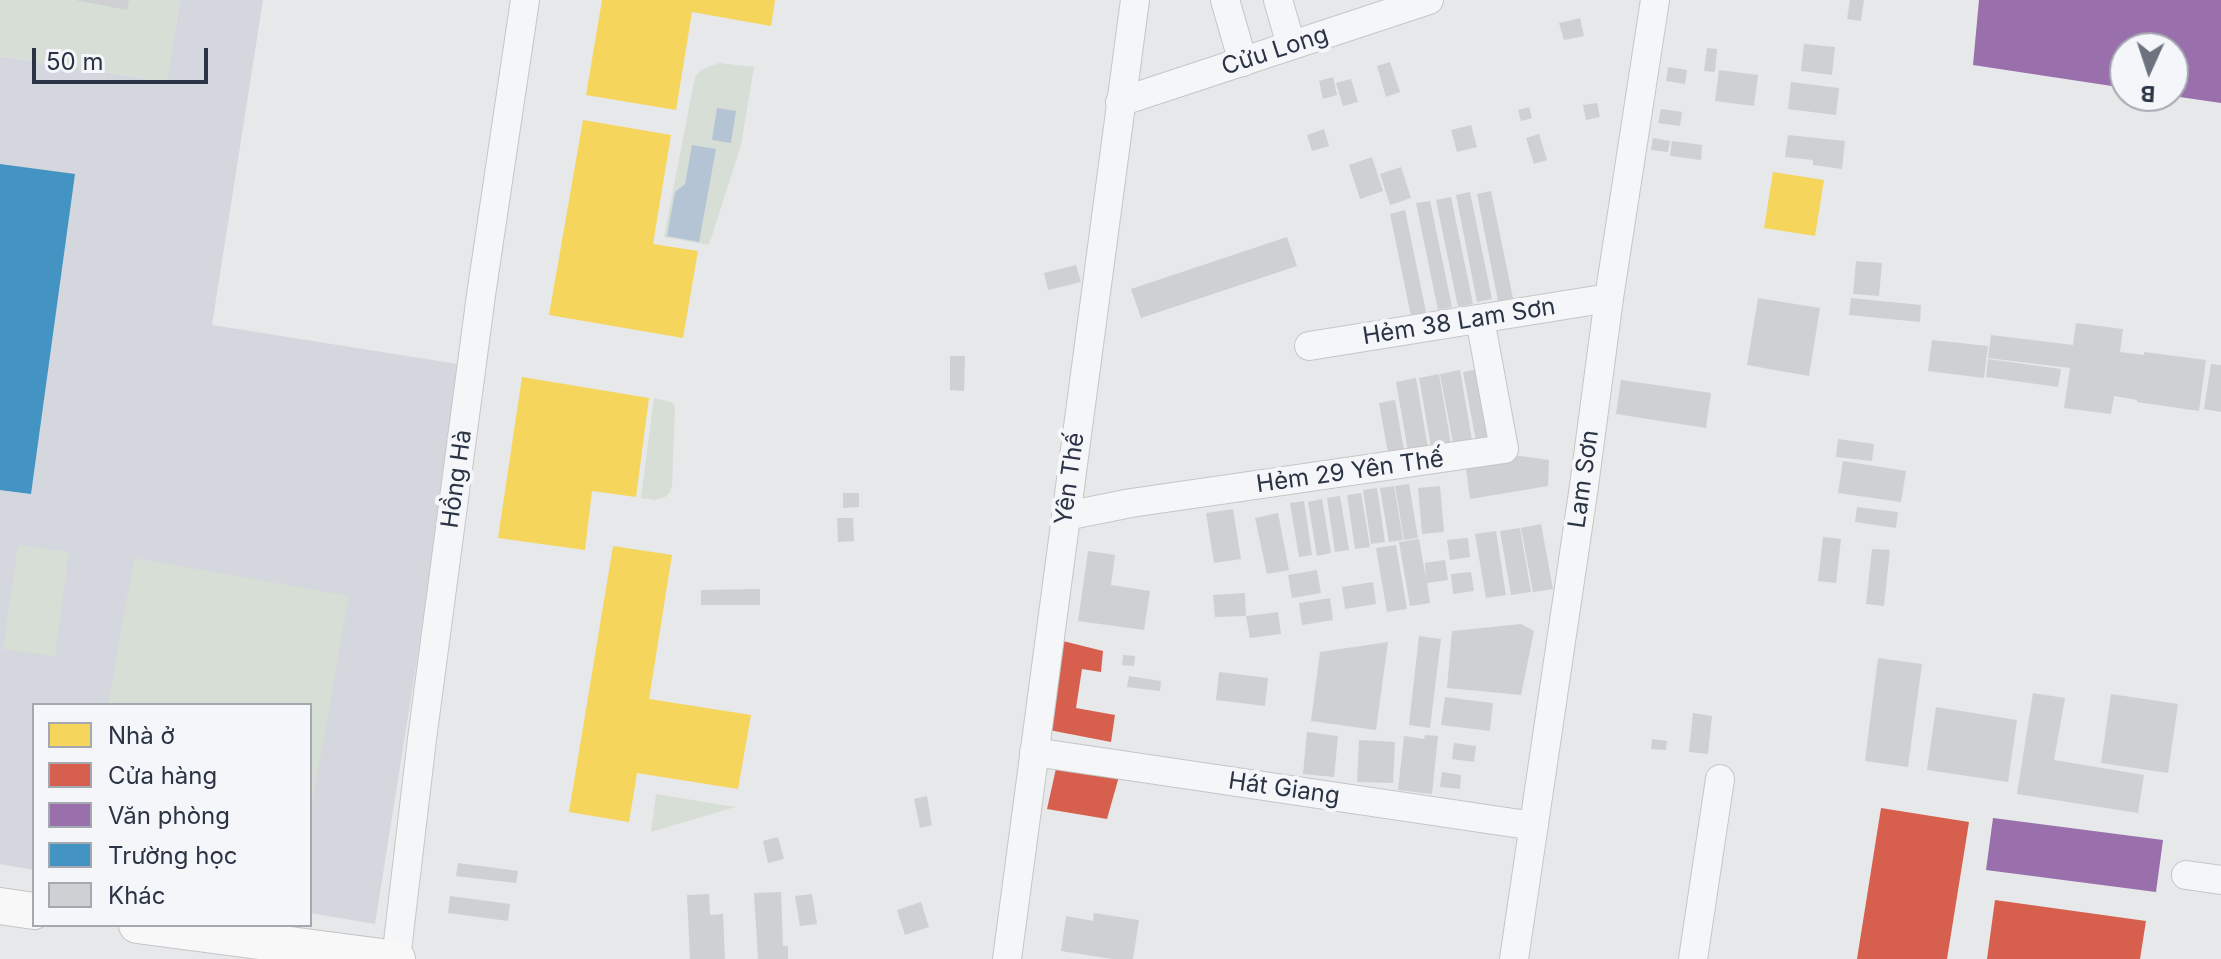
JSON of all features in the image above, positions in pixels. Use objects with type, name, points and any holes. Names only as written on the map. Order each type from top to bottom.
[{"type":"main road","points":[[0,906],[32,911]]},
{"type":"main road","name":"Hồng Hà","points":[[152,927],[397,959]]},
{"type":"street","name":"Hồng Hà","points":[[397,959],[420,755],[481,295],[525,0]]},
{"type":"street","name":"Yên Thế","points":[[1007,959],[1135,0]]},
{"type":"street","points":[[1225,0],[1243,62]]},
{"type":"street","points":[[1278,0],[1291,45]]},
{"type":"street","name":"Cửu Long","points":[[1120,102],[1429,0]]},
{"type":"street","name":"Lam Sơn","points":[[1514,959],[1655,0]]},
{"type":"street","name":"Hẻm 38 Lam Sơn","points":[[1309,346],[1609,298]]},
{"type":"street","name":"Hẻm 29 Yên Thế","points":[[1066,516],[1131,503],[1504,449],[1480,319]]},
{"type":"street","name":"Hát Giang","points":[[1034,752],[1534,826]]},
{"type":"street","points":[[1693,959],[1720,779]]},
{"type":"street","points":[[2186,875],[2221,880]]},
{"type":"shaded area","points":[[0,0],[180,0],[167,82],[0,56]]},
{"type":"shaded area","points":[[180,0],[263,0],[212,325],[464,365],[375,924],[312,913],[312,703],[32,703],[32,870],[0,864],[0,56],[167,82]]},
{"type":"shaded area","points":[[719,63],[754,67],[741,145],[709,245],[664,237],[695,77],[701,70]]},
{"type":"shaded area","points":[[654,398],[675,406],[672,485],[665,497],[655,500],[641,498]]},
{"type":"shaded area","points":[[18,545],[69,552],[55,656],[3,649]]},
{"type":"shaded area","points":[[134,558],[349,596],[312,806],[312,703],[108,703]]},
{"type":"shaded area","points":[[656,794],[735,807],[651,832]]},
{"type":"water","points":[[717,108],[736,111],[731,143],[712,140]]},
{"type":"water","points":[[692,145],[716,149],[699,242],[667,236],[675,192],[685,184]]},
{"type":"building: Nhà ở","points":[[602,0],[775,0],[771,26],[692,12],[676,110],[586,95]]},
{"type":"building: Nhà ở","points":[[583,120],[671,135],[653,244],[698,251],[683,338],[549,315]]},
{"type":"building: Nhà ở","points":[[1773,172],[1824,180],[1815,236],[1764,228]]},
{"type":"building: Nhà ở","points":[[522,377],[649,398],[636,497],[592,491],[585,550],[498,538]]},
{"type":"building: Nhà ở","points":[[613,546],[672,555],[649,699],[751,715],[738,789],[637,773],[629,822],[569,812]]},
{"type":"building: Cửa hàng","points":[[1063,641],[1103,651],[1101,672],[1082,669],[1076,708],[1115,715],[1111,742],[1049,730]]},
{"type":"building: Cửa hàng","points":[[1057,764],[1120,773],[1107,819],[1047,809]]},
{"type":"building: Cửa hàng","points":[[1881,808],[1969,822],[1947,959],[1857,959]]},
{"type":"building: Cửa hàng","points":[[1995,900],[2146,921],[2140,959],[1987,959]]},
{"type":"building: Văn phòng","points":[[1979,0],[2221,0],[2221,103],[2189,98],[2189,32],[2109,32],[2109,86],[1973,65]]},
{"type":"building: Văn phòng","points":[[1993,818],[2163,840],[2156,892],[1986,870]]},
{"type":"building: Trường học","points":[[0,164],[75,174],[31,494],[0,490]]},
{"type":"building: Khác","points":[[75,0],[129,0],[127,10]]},
{"type":"building: Khác","points":[[1850,0],[1864,0],[1861,21],[1847,19]]},
{"type":"building: Khác","points":[[1580,18],[1584,36],[1564,40],[1559,23]]},
{"type":"building: Khác","points":[[1804,44],[1835,47],[1832,75],[1801,71]]},
{"type":"building: Khác","points":[[1707,48],[1717,49],[1715,72],[1704,71]]},
{"type":"building: Khác","points":[[1390,62],[1400,92],[1386,97],[1377,66]]},
{"type":"building: Khác","points":[[1668,67],[1687,70],[1685,84],[1666,81]]},
{"type":"building: Khác","points":[[1719,70],[1758,75],[1754,106],[1715,101]]},
{"type":"building: Khác","points":[[1333,77],[1337,95],[1323,99],[1319,81]]},
{"type":"building: Khác","points":[[1351,79],[1358,102],[1343,106],[1336,83]]},
{"type":"building: Khác","points":[[1791,82],[1839,88],[1836,115],[1788,109]]},
{"type":"building: Khác","points":[[1597,103],[1600,117],[1586,120],[1583,105]]},
{"type":"building: Khác","points":[[1529,107],[1532,118],[1521,121],[1518,110]]},
{"type":"building: Khác","points":[[1661,109],[1682,112],[1680,126],[1658,123]]},
{"type":"building: Khác","points":[[1471,125],[1477,147],[1457,152],[1451,130]]},
{"type":"building: Khác","points":[[1324,129],[1329,146],[1312,151],[1307,135]]},
{"type":"building: Khác","points":[[1539,134],[1547,160],[1534,164],[1526,138]]},
{"type":"building: Khác","points":[[1788,135],[1845,141],[1842,169],[1813,165],[1813,160],[1785,157]]},
{"type":"building: Khác","points":[[1653,138],[1670,141],[1668,152],[1651,150]]},
{"type":"building: Khác","points":[[1672,141],[1702,145],[1701,160],[1670,156]]},
{"type":"building: Khác","points":[[1372,157],[1383,191],[1360,199],[1349,165]]},
{"type":"building: Khác","points":[[1401,167],[1411,198],[1390,205],[1380,174]]},
{"type":"building: Khác","points":[[1491,191],[1513,298],[1498,301],[1477,194]]},
{"type":"building: Khác","points":[[1470,192],[1492,299],[1477,302],[1456,195]]},
{"type":"building: Khác","points":[[1451,197],[1473,304],[1458,307],[1436,200]]},
{"type":"building: Khác","points":[[1430,201],[1452,307],[1438,310],[1416,203]]},
{"type":"building: Khác","points":[[1405,210],[1427,317],[1412,321],[1390,214]]},
{"type":"building: Khác","points":[[1287,237],[1297,266],[1141,318],[1131,289]]},
{"type":"building: Khác","points":[[1856,261],[1882,263],[1879,296],[1853,294]]},
{"type":"building: Khác","points":[[1076,265],[1081,282],[1048,290],[1044,273]]},
{"type":"building: Khác","points":[[1758,298],[1820,308],[1809,376],[1747,365]]},
{"type":"building: Khác","points":[[1851,298],[1921,305],[1920,322],[1849,315]]},
{"type":"building: Khác","points":[[2076,323],[2123,329],[2120,352],[2206,360],[2199,411],[2114,396],[2111,414],[2064,408],[2070,368],[1988,358],[1991,335],[2073,345]]},
{"type":"building: Khác","points":[[1932,340],[1988,346],[1984,378],[1928,371]]},
{"type":"building: Khác","points":[[950,356],[965,356],[964,391],[950,390]]},
{"type":"building: Khác","points":[[1988,359],[2061,369],[2058,387],[1986,377]]},
{"type":"building: Khác","points":[[2211,364],[2221,365],[2221,412],[2204,409]]},
{"type":"building: Khác","points":[[1483,368],[1495,438],[1476,441],[1463,372]]},
{"type":"building: Khác","points":[[1460,370],[1472,440],[1453,443],[1440,374]]},
{"type":"building: Khác","points":[[1439,374],[1451,444],[1431,447],[1419,378]]},
{"type":"building: Khác","points":[[1416,378],[1428,448],[1408,451],[1396,382]]},
{"type":"building: Khác","points":[[1621,380],[1711,393],[1706,428],[1616,414]]},
{"type":"building: Khác","points":[[1395,400],[1404,450],[1388,453],[1379,403]]},
{"type":"building: Khác","points":[[1838,439],[1874,444],[1872,461],[1836,457]]},
{"type":"building: Khác","points":[[1506,454],[1549,460],[1548,486],[1470,499],[1465,461]]},
{"type":"building: Khác","points":[[1843,461],[1906,471],[1901,502],[1838,493]]},
{"type":"building: Khác","points":[[1409,484],[1418,538],[1404,540],[1395,486]]},
{"type":"building: Khác","points":[[1394,486],[1403,540],[1389,542],[1380,488]]},
{"type":"building: Khác","points":[[1440,486],[1444,532],[1422,534],[1418,488]]},
{"type":"building: Khác","points":[[1377,488],[1385,542],[1371,544],[1363,490]]},
{"type":"building: Khác","points":[[843,493],[859,493],[859,507],[843,508]]},
{"type":"building: Khác","points":[[1361,493],[1370,547],[1355,549],[1347,495]]},
{"type":"building: Khác","points":[[1340,496],[1349,550],[1335,552],[1327,498]]},
{"type":"building: Khác","points":[[1322,499],[1331,553],[1317,556],[1308,502]]},
{"type":"building: Khác","points":[[1304,501],[1312,555],[1299,557],[1290,503]]},
{"type":"building: Khác","points":[[1857,507],[1898,512],[1896,528],[1855,522]]},
{"type":"building: Khác","points":[[1233,509],[1241,559],[1214,563],[1206,513]]},
{"type":"building: Khác","points":[[1278,513],[1289,570],[1267,574],[1255,518]]},
{"type":"building: Khác","points":[[837,518],[853,518],[854,541],[838,542]]},
{"type":"building: Khác","points":[[1541,524],[1553,589],[1533,592],[1521,528]]},
{"type":"building: Khác","points":[[1520,528],[1531,592],[1511,595],[1500,531]]},
{"type":"building: Khác","points":[[1496,531],[1506,595],[1486,598],[1475,534]]},
{"type":"building: Khác","points":[[1823,537],[1841,539],[1836,583],[1818,581]]},
{"type":"building: Khác","points":[[1468,538],[1470,557],[1450,560],[1447,540]]},
{"type":"building: Khác","points":[[1419,539],[1426,579],[1425,563],[1445,560],[1448,580],[1427,583],[1430,603],[1410,606],[1399,542]]},
{"type":"building: Khác","points":[[1396,545],[1407,609],[1387,612],[1376,548]]},
{"type":"building: Khác","points":[[1872,549],[1890,550],[1884,606],[1866,604]]},
{"type":"building: Khác","points":[[1088,551],[1115,555],[1111,585],[1150,591],[1144,630],[1078,621]]},
{"type":"building: Khác","points":[[1317,570],[1321,593],[1292,598],[1288,575]]},
{"type":"building: Khác","points":[[1471,572],[1474,591],[1453,594],[1451,574]]},
{"type":"building: Khác","points":[[1373,582],[1376,604],[1345,609],[1342,587]]},
{"type":"building: Khác","points":[[760,589],[760,605],[701,605],[701,590]]},
{"type":"building: Khác","points":[[1245,593],[1246,616],[1215,617],[1213,595]]},
{"type":"building: Khác","points":[[1330,598],[1333,620],[1302,625],[1299,603]]},
{"type":"building: Khác","points":[[1278,612],[1281,634],[1250,638],[1246,616]]},
{"type":"building: Khác","points":[[1521,624],[1534,631],[1521,695],[1447,688],[1452,631]]},
{"type":"building: Khác","points":[[1419,636],[1441,639],[1430,728],[1409,725]]},
{"type":"building: Khác","points":[[1388,642],[1376,730],[1311,721],[1320,652]]},
{"type":"building: Khác","points":[[1123,655],[1135,656],[1134,666],[1122,665]]},
{"type":"building: Khác","points":[[1878,658],[1922,664],[1908,767],[1865,761]]},
{"type":"building: Khác","points":[[1219,672],[1268,678],[1265,706],[1216,700]]},
{"type":"building: Khác","points":[[1129,676],[1161,681],[1160,691],[1127,687]]},
{"type":"building: Khác","points":[[2033,693],[2065,698],[2054,760],[2144,775],[2138,813],[2017,794]]},
{"type":"building: Khác","points":[[2111,694],[2178,704],[2168,773],[2101,763]]},
{"type":"building: Khác","points":[[1445,697],[1493,703],[1490,731],[1441,725]]},
{"type":"building: Khác","points":[[1936,707],[2017,720],[2008,782],[1927,770]]},
{"type":"building: Khác","points":[[1693,713],[1712,716],[1708,754],[1689,752]]},
{"type":"building: Khác","points":[[1307,732],[1338,736],[1334,777],[1303,774]]},
{"type":"building: Khác","points":[[1425,735],[1438,736],[1432,794],[1398,790],[1404,736],[1424,739]]},
{"type":"building: Khác","points":[[1652,739],[1667,741],[1666,750],[1651,749]]},
{"type":"building: Khác","points":[[1359,740],[1395,742],[1393,783],[1357,782]]},
{"type":"building: Khác","points":[[1454,743],[1476,746],[1474,762],[1452,759]]},
{"type":"building: Khác","points":[[1442,772],[1461,775],[1460,789],[1440,787]]},
{"type":"building: Khác","points":[[927,796],[932,825],[920,828],[914,799]]},
{"type":"building: Khác","points":[[778,837],[784,859],[768,863],[763,841]]},
{"type":"building: Khác","points":[[458,863],[518,871],[516,883],[456,876]]},
{"type":"building: Khác","points":[[781,892],[783,946],[788,946],[788,959],[758,959],[754,893]]},
{"type":"building: Khác","points":[[709,894],[710,915],[723,914],[725,959],[690,959],[687,895]]},
{"type":"building: Khác","points":[[812,894],[817,924],[800,926],[795,896]]},
{"type":"building: Khác","points":[[450,896],[510,904],[508,921],[448,913]]},
{"type":"building: Khác","points":[[921,902],[929,927],[905,935],[897,910]]},
{"type":"building: Khác","points":[[1094,913],[1139,920],[1133,959],[1061,951],[1066,916],[1093,921]]}]
